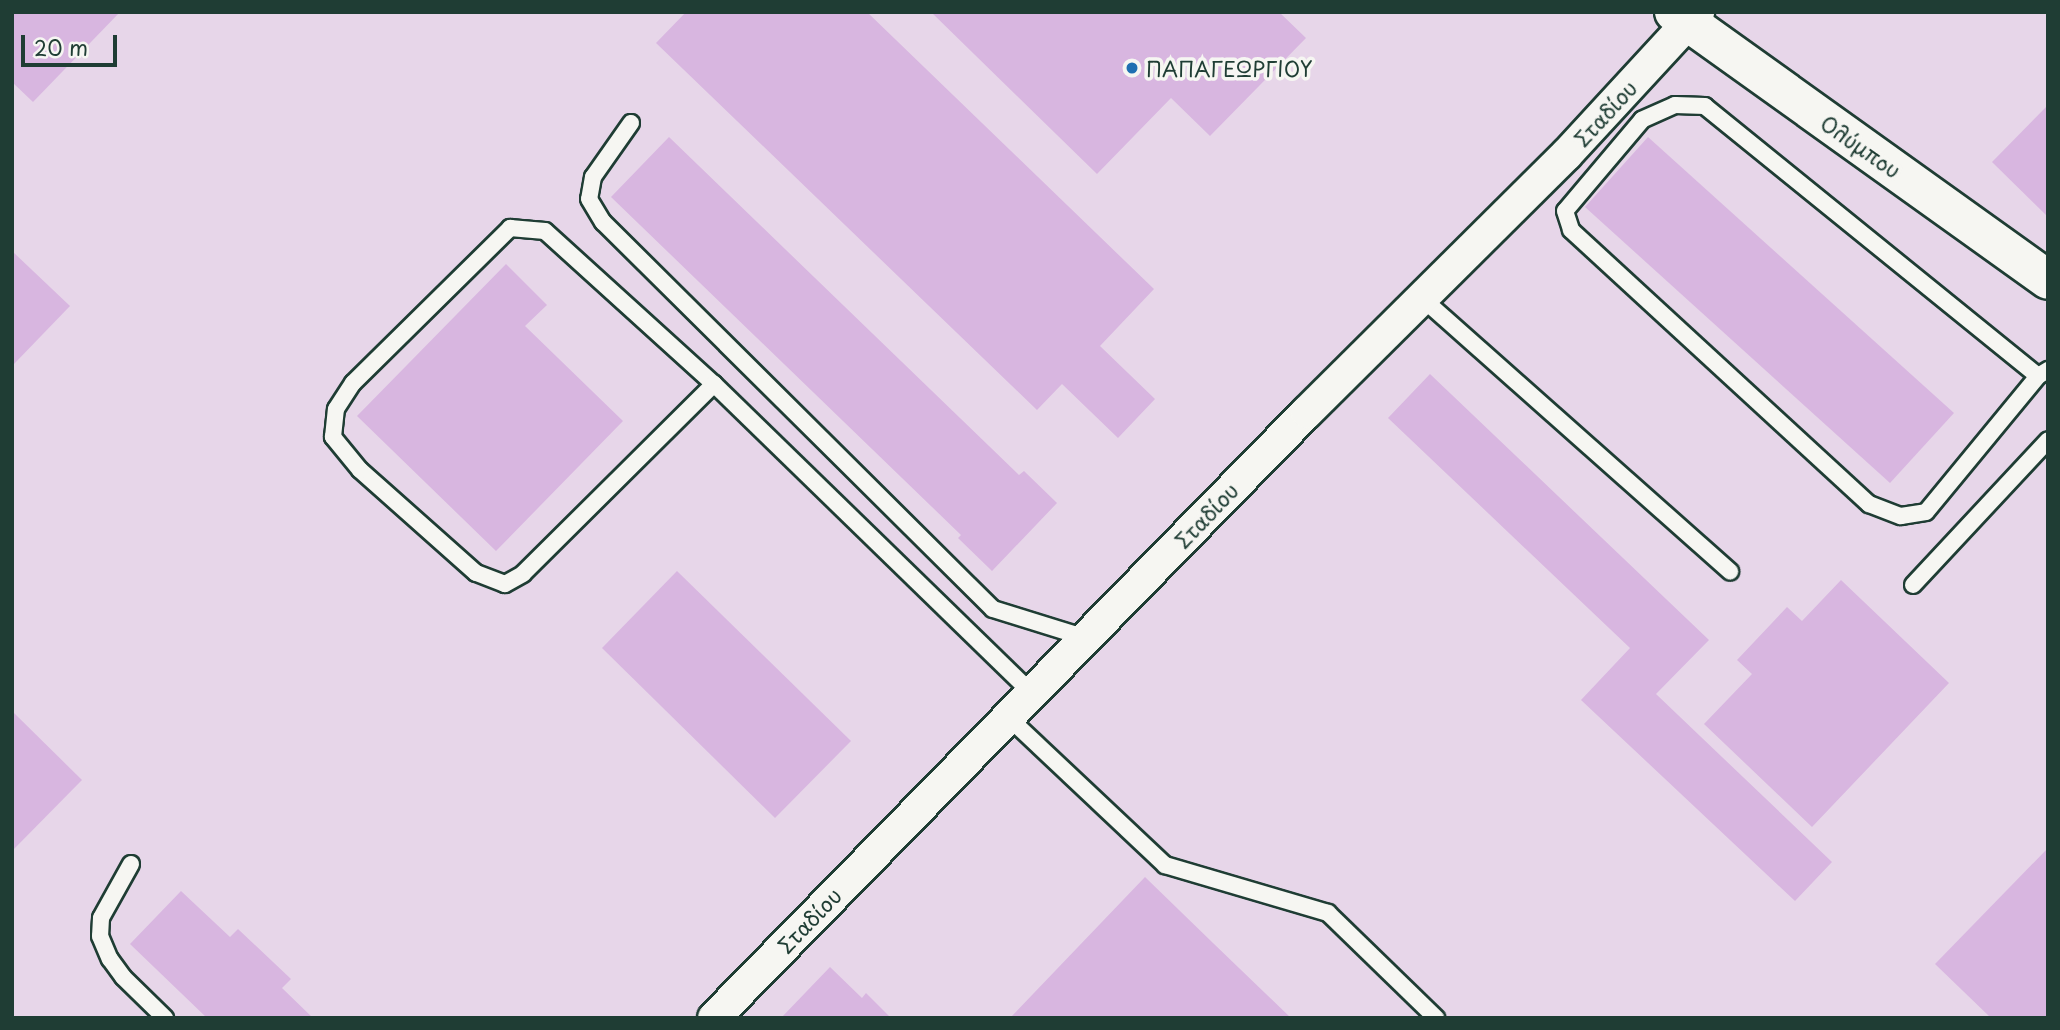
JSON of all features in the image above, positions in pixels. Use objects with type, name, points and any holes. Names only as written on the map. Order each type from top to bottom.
[{"type":"street","name":"Ολύμπου","points":[[1687,16],[2048,280]]},
{"type":"street","name":"Σταδίου","points":[[713,1018],[1566,155],[1687,16]]},
{"type":"lane","points":[[1675,105],[1705,106],[2043,373],[1926,512],[1902,516],[1869,504],[1571,230],[1565,211],[1642,120],[1675,105]]},
{"type":"lane","points":[[631,123],[593,177],[589,198],[603,222],[993,609],[1086,638]]},
{"type":"lane","points":[[714,384],[523,574],[505,584],[477,573],[360,470],[333,437],[336,409],[353,383],[510,228],[545,231],[714,384],[1032,693]]},
{"type":"lane","points":[[1422,298],[1730,571]]},
{"type":"lane","points":[[1913,585],[2048,440]]},
{"type":"lane","points":[[1008,717],[1165,865],[1328,913],[1436,1018]]},
{"type":"lane","points":[[131,864],[101,918],[100,936],[110,959],[123,977],[165,1018]]},
{"type":"shaded area","points":[[12,12],[2048,12],[2048,1018],[12,1018]]},
{"type":"building","points":[[12,12],[120,12],[33,102],[12,82]]},
{"type":"building","points":[[686,12],[867,12],[1154,289],[1100,346],[1155,399],[1118,438],[1062,384],[1037,410],[656,43]]},
{"type":"building","name":"ΠΑΠΑΓΕΩΡΓΙΟΥ","points":[[931,12],[1279,12],[1306,38],[1210,136],[1171,98],[1097,174]]},
{"type":"building","points":[[2048,105],[2048,217],[1992,162]]},
{"type":"building","points":[[669,137],[1019,475],[1024,471],[1057,503],[992,571],[958,538],[961,535],[611,197]]},
{"type":"building","points":[[1648,137],[1954,413],[1890,483],[1585,207]]},
{"type":"building","points":[[12,251],[70,306],[14,364],[12,363]]},
{"type":"building","points":[[506,264],[547,305],[525,326],[623,421],[496,551],[357,416]]},
{"type":"building","points":[[1430,374],[1709,640],[1656,694],[1832,862],[1795,901],[1581,700],[1630,648],[1388,418]]},
{"type":"building","points":[[677,571],[851,741],[775,818],[602,648]]},
{"type":"building","points":[[1841,580],[1949,683],[1812,827],[1704,724],[1752,674],[1737,660],[1787,607],[1802,621]]},
{"type":"building","points":[[12,711],[82,780],[12,851]]},
{"type":"building","points":[[2048,848],[2048,1018],[1991,1018],[1935,964]]},
{"type":"building","points":[[1145,877],[1213,943],[1291,1018],[1010,1018]]},
{"type":"building","points":[[181,891],[230,937],[238,929],[291,979],[282,988],[313,1018],[207,1018],[130,944]]},
{"type":"building","points":[[830,967],[862,998],[866,993],[891,1018],[781,1018]]},
{"type":"place","name":"ΠΑΠΑΓΕΩΡΓΙΟΥ","points":[[1132,68]]}]
